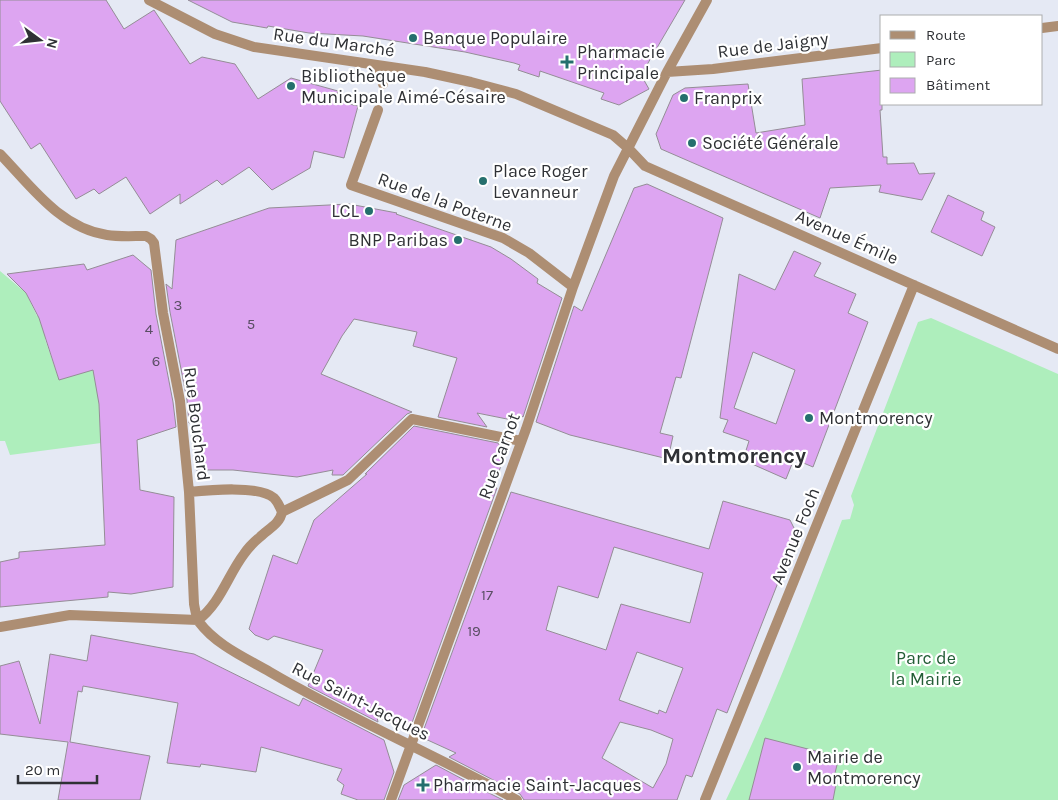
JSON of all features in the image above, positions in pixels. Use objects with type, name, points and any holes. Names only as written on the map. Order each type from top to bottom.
[{"type":"street","name":"Rue du Marché","points":[[150,0],[215,34],[254,47],[425,72],[516,94],[613,135],[628,148]]},
{"type":"street","name":"Rue Carnot","points":[[391,800],[521,441],[573,287],[614,176],[667,72],[707,0]]},
{"type":"street","points":[[1043,28],[1058,26]]},
{"type":"street","name":"Rue de Jaigny","points":[[667,72],[713,70],[880,48]]},
{"type":"street","points":[[379,66],[383,84]]},
{"type":"street","name":"Rue de la Poterne","points":[[378,110],[351,186],[503,238],[529,253],[573,287]]},
{"type":"street","name":"Avenue Émile","points":[[628,148],[645,166],[1058,349]]},
{"type":"street","name":"Rue Bouchard","points":[[0,154],[47,203],[73,224],[107,235],[146,236],[154,244],[163,313],[180,401],[189,492],[194,604],[198,620]]},
{"type":"street","name":"Avenue Foch","points":[[705,800],[914,284]]},
{"type":"street","points":[[282,512],[348,480],[412,419],[521,441]]},
{"type":"street","points":[[0,627],[70,616],[198,620],[206,614],[216,601],[234,567],[245,552],[276,524],[282,512],[274,498],[266,494],[228,489],[189,492]]},
{"type":"street","name":"Rue Saint-Jacques","points":[[198,620],[214,637],[240,655],[315,698],[468,773],[517,800]]},
{"type":"green space","points":[[0,271],[26,293],[37,316],[48,312],[45,339],[59,380],[87,371],[104,304],[99,404],[101,443],[10,455],[5,441],[0,441]]},
{"type":"green space","name":"Parc de la Mairie","points":[[931,318],[1058,374],[1058,800],[726,800],[773,696],[842,520],[850,519],[854,505],[851,496],[918,322]]},
{"type":"building","points":[[0,0],[106,0],[124,29],[154,10],[190,64],[202,57],[235,64],[258,99],[291,78],[338,91],[336,101],[358,106],[344,158],[314,151],[310,168],[272,190],[249,167],[222,185],[217,180],[180,204],[180,194],[150,214],[126,177],[99,194],[94,189],[76,199],[40,143],[31,149],[0,101]]},
{"type":"building","points":[[188,0],[685,0],[641,75],[649,89],[619,105],[601,99],[604,93],[540,71],[539,77],[518,70],[520,65],[514,63],[465,52],[363,36],[309,33],[232,22]]},
{"type":"building","points":[[880,70],[883,157],[887,157],[887,164],[914,163],[919,174],[935,173],[922,200],[879,192],[881,185],[830,188],[820,218],[661,149],[656,134],[673,95],[685,88],[748,84],[756,133],[805,125],[802,79]]},
{"type":"building","points":[[647,184],[723,218],[681,378],[676,377],[660,433],[673,436],[668,459],[570,435],[536,422],[574,306],[582,311],[634,188]]},
{"type":"building","points":[[948,195],[984,212],[981,220],[995,227],[982,256],[931,232]]},
{"type":"building","points":[[349,204],[397,213],[491,247],[538,279],[537,283],[562,298],[523,417],[520,415],[517,421],[477,413],[487,427],[438,417],[457,358],[413,346],[417,332],[354,319],[342,336],[321,374],[412,412],[407,414],[343,475],[332,475],[333,470],[297,477],[233,470],[196,470],[192,422],[189,423],[187,400],[166,284],[172,289],[176,240],[269,208]]},
{"type":"building","points":[[794,251],[821,263],[814,276],[856,294],[848,313],[868,322],[813,467],[794,459],[786,479],[743,460],[749,441],[723,432],[728,420],[720,418],[739,274],[775,290]],"holes":[[[753,352],[795,370],[776,424],[734,408]]]},
{"type":"building","points":[[133,255],[151,270],[156,314],[173,402],[176,427],[137,440],[140,490],[174,497],[173,587],[131,594],[108,592],[108,597],[0,607],[0,562],[19,558],[19,552],[105,545],[99,404],[93,370],[59,380],[39,318],[26,293],[7,274],[84,264],[87,270]]},
{"type":"building","points":[[414,426],[498,443],[505,453],[494,487],[497,488],[409,731],[377,717],[378,722],[308,686],[323,650],[274,636],[268,640],[255,635],[249,629],[273,555],[297,564],[314,520],[367,474],[365,474]]},
{"type":"building","points":[[511,492],[709,549],[723,501],[790,520],[797,534],[727,713],[717,709],[692,777],[686,775],[677,800],[524,800],[520,794],[449,757],[456,753],[421,737]],"holes":[[[614,547],[703,573],[690,623],[621,604],[606,650],[546,630],[558,586],[598,598]],[[637,652],[683,668],[666,713],[659,710],[658,714],[619,700]],[[620,722],[651,730],[673,739],[666,764],[653,788],[602,758]]]},
{"type":"building","points":[[91,635],[194,654],[299,706],[303,698],[384,740],[394,772],[384,800],[358,800],[341,794],[344,785],[337,780],[342,769],[261,747],[256,772],[201,764],[200,767],[167,763],[178,703],[83,686],[82,692],[78,691],[70,742],[150,756],[140,800],[58,800],[68,742],[0,734],[0,666],[19,661],[40,724],[50,654],[87,661]]},
{"type":"building","name":"Mairie de Montmorency","points":[[765,738],[839,757],[834,777],[837,779],[833,800],[749,800]]},
{"type":"building","points":[[436,765],[503,800],[398,800],[404,785]]},
{"type":"place","name":"Banque Populaire","points":[[413,38]]},
{"type":"place","name":"Pharmacie Principale","points":[[567,62]]},
{"type":"place","name":"Bibliothèque Municipale Aimé-Césaire","points":[[291,86]]},
{"type":"place","name":"Franprix","points":[[684,98]]},
{"type":"place","name":"Société Générale","points":[[692,143]]},
{"type":"place","name":"Place Roger Levanneur","points":[[483,181]]},
{"type":"place","name":"LCL","points":[[369,211]]},
{"type":"place","name":"BNP Paribas","points":[[458,240]]},
{"type":"place","name":"Montmorency","points":[[809,418]]},
{"type":"place","name":"Mairie de Montmorency","points":[[797,767]]},
{"type":"place","name":"Pharmacie Saint-Jacques","points":[[423,785]]},
{"type":"district","name":"Montmorency","points":[[734,455]]}]
